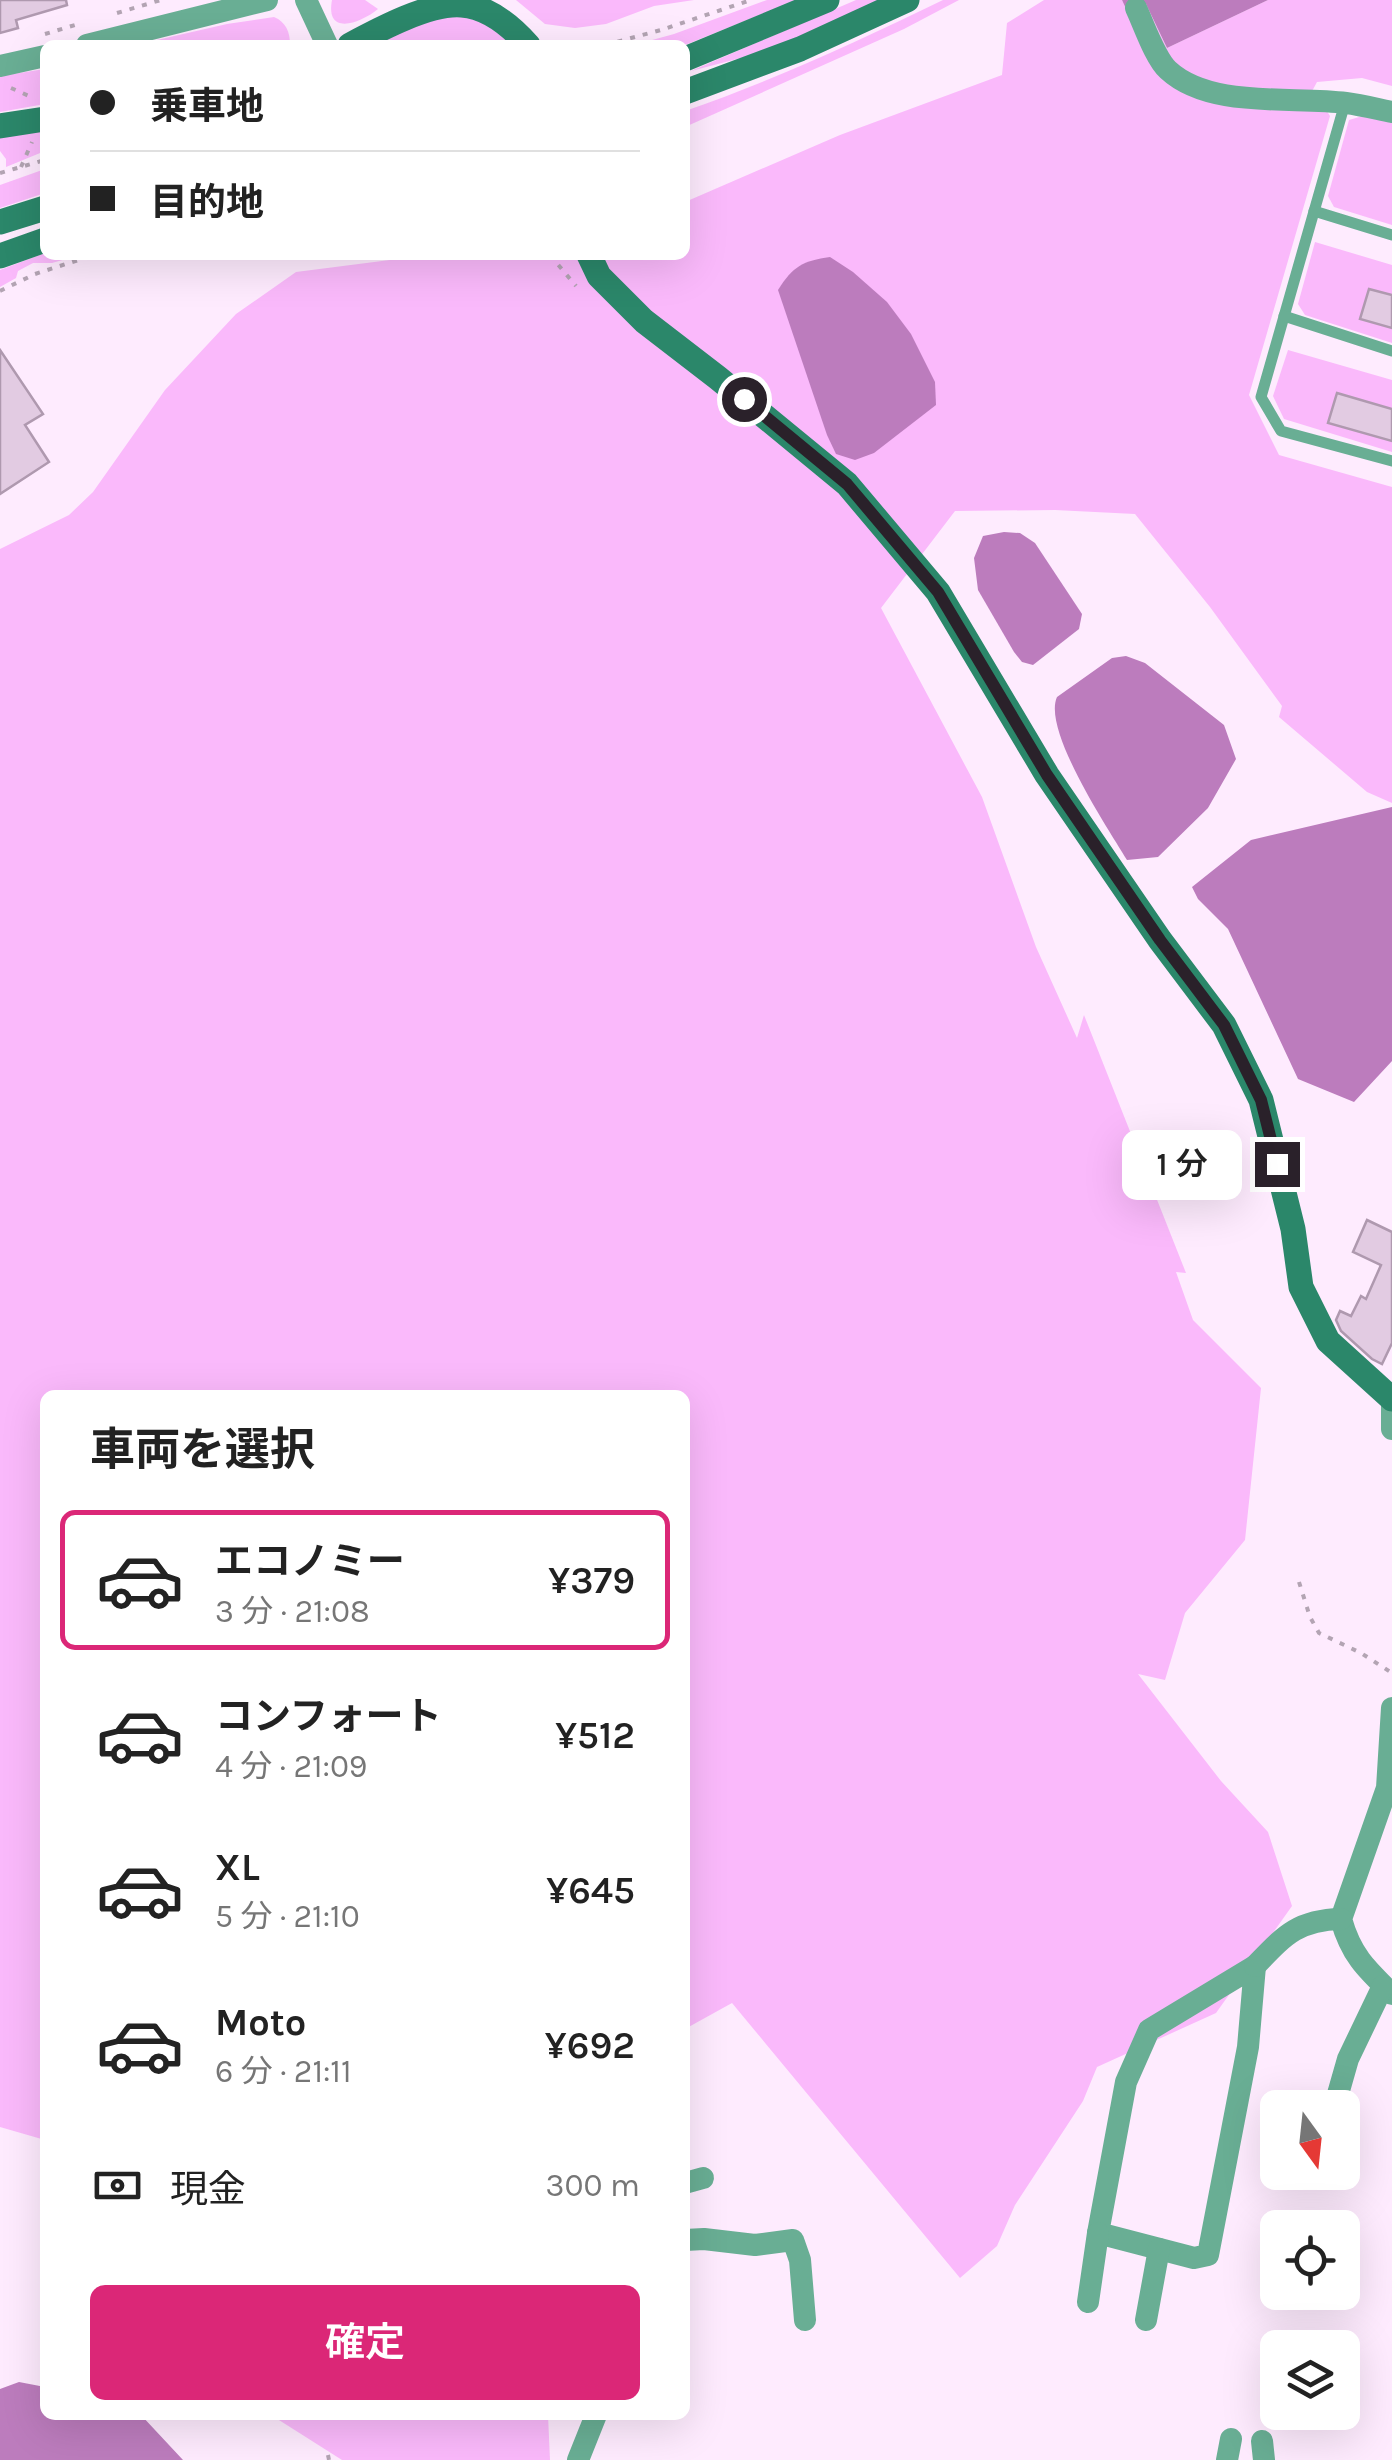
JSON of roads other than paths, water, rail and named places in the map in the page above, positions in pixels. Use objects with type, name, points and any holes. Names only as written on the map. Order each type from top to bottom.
[{"type":"street","points":[[107,40],[266,0]]},
{"type":"street","points":[[306,0],[325,40]]},
{"type":"street","points":[[690,57],[828,0]]},
{"type":"street","points":[[690,90],[800,49],[907,0]]},
{"type":"street","points":[[359,40],[392,22],[461,4],[492,14],[524,40]]},
{"type":"street","points":[[1136,8],[1164,68],[1187,84],[1220,94],[1345,103],[1392,112]]},
{"type":"street","points":[[4,76],[40,58]]},
{"type":"street","points":[[0,126],[39,109]]},
{"type":"street","points":[[0,222],[40,210]]},
{"type":"street","points":[[0,256],[40,242]]},
{"type":"street","points":[[592,260],[599,276],[644,320],[847,484],[938,592],[1047,775],[1160,940],[1224,1025],[1261,1100],[1293,1229],[1301,1287],[1328,1341],[1392,1397],[1392,1429]]},
{"type":"street","points":[[1339,2090],[1348,2058],[1388,1990],[1360,1964],[1342,1919],[1387,1788],[1392,1708]]},
{"type":"street","points":[[1088,2302],[1126,2082],[1148,2030],[1255,1966],[1285,1935],[1319,1920],[1342,1919]]},
{"type":"street","points":[[1098,2234],[1194,2258],[1208,2256],[1248,2047],[1255,1966]]},
{"type":"street","points":[[690,2240],[755,2245],[793,2240],[800,2260],[805,2320]]},
{"type":"street","points":[[1146,2320],[1159,2250]]},
{"type":"street","points":[[578,2460],[594,2420]]},
{"type":"lane","points":[[1345,103],[1261,397],[1281,431],[1392,461]]},
{"type":"lane","points":[[1314,211],[1392,235]]},
{"type":"lane","points":[[1284,316],[1392,351]]}]
